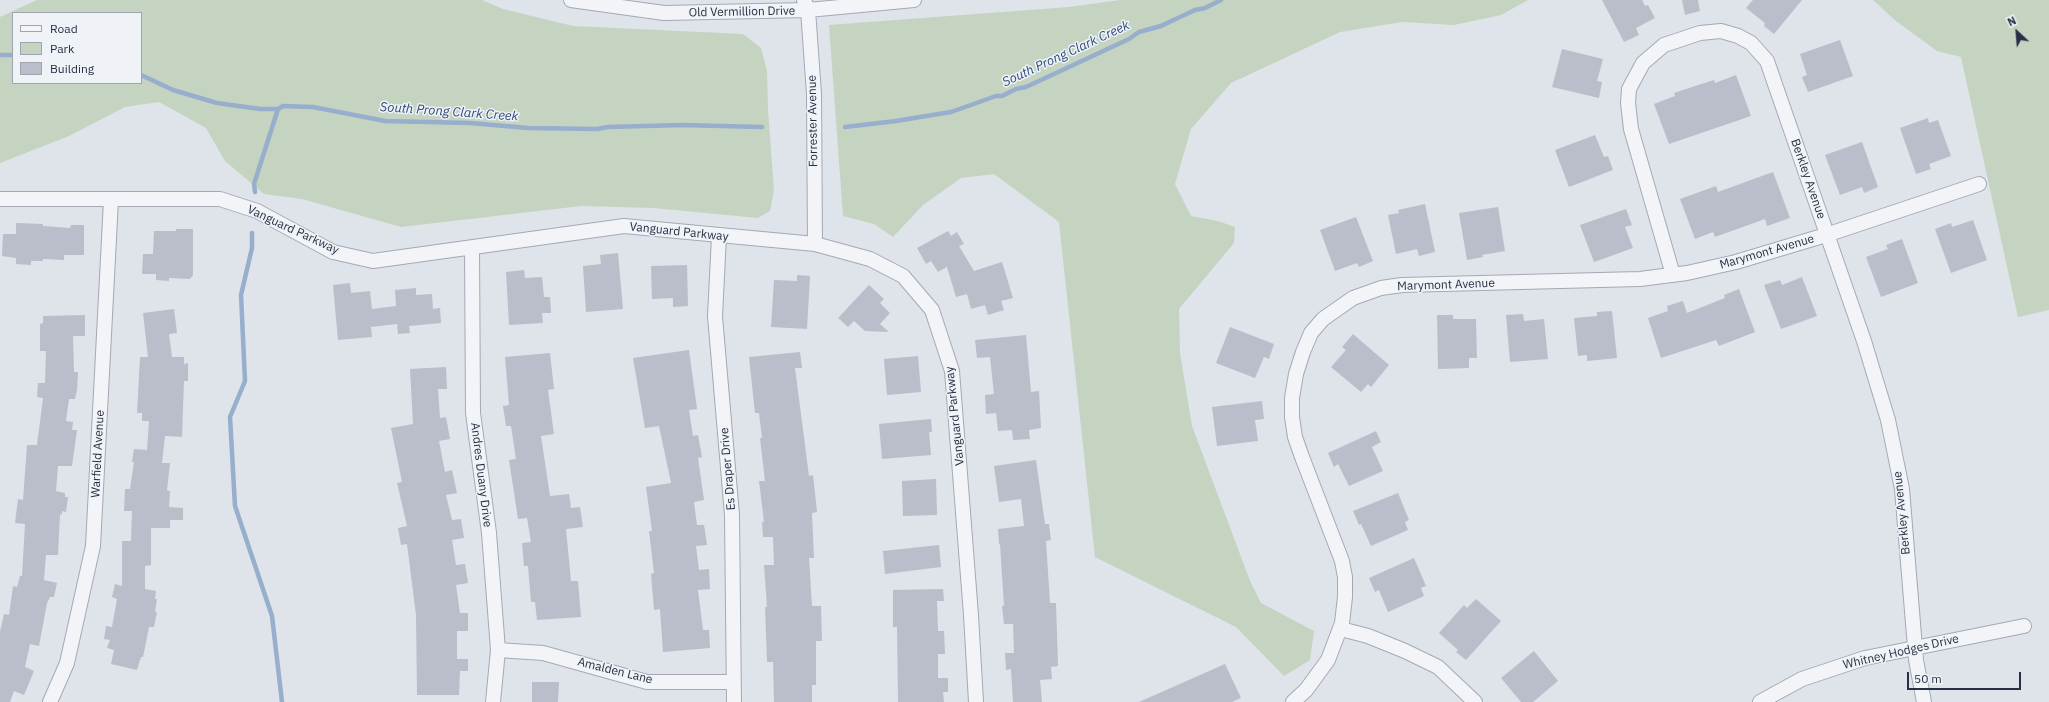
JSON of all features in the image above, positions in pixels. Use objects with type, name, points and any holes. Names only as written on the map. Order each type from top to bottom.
[{"type":"street","name":"Old Vermillion Drive","points":[[571,0],[664,13],[914,0]]},
{"type":"street","name":"Forrester Avenue","points":[[806,5],[814,94],[815,244]]},
{"type":"street","name":"Berkley Avenue","points":[[1673,275],[1631,129],[1628,103],[1632,82],[1643,62],[1664,45],[1700,33],[1721,31],[1738,36],[1751,43],[1767,61],[1826,235],[1864,341],[1888,420],[1902,488],[1914,647],[1924,702]]},
{"type":"street","name":"Marymont Avenue","points":[[1293,702],[1306,690],[1328,660],[1341,629],[1345,597],[1345,577],[1342,561],[1302,457],[1296,438],[1292,417],[1292,398],[1296,374],[1311,333],[1323,319],[1353,298],[1373,290],[1402,285],[1640,279],[1673,275],[1736,262],[1826,235],[1979,184]]},
{"type":"street","name":"Vanguard Parkway","points":[[0,199],[220,199],[257,211],[333,252],[374,262],[624,226],[815,244],[870,259],[903,276],[932,310],[952,371],[972,615],[976,702]]},
{"type":"street","name":"Warfield Avenue","points":[[50,702],[67,664],[93,546],[110,200]]},
{"type":"street","name":"Es Draper Drive","points":[[719,236],[716,316],[732,515],[734,702]]},
{"type":"street","name":"Andres Duany Drive","points":[[472,248],[473,413],[489,533],[498,650],[493,702]]},
{"type":"street","name":"Whitney Hodges Drive","points":[[1760,702],[1802,678],[1865,658],[2024,626]]},
{"type":"street","points":[[1341,629],[1368,636],[1406,651],[1438,667],[1475,702]]},
{"type":"street","name":"Amalden Lane","points":[[498,650],[543,652],[647,682],[734,682]]},
{"type":"green space","points":[[37,0],[482,0],[503,9],[573,26],[743,34],[761,48],[767,71],[768,110],[774,190],[770,211],[758,218],[654,208],[581,206],[401,227],[302,199],[264,194],[225,161],[206,128],[159,102],[125,107],[69,136],[0,163],[0,17]]},
{"type":"green space","points":[[1120,0],[1528,0],[1501,15],[1454,25],[1402,22],[1340,32],[1231,83],[1191,129],[1175,184],[1191,216],[1218,221],[1235,227],[1234,243],[1179,309],[1180,353],[1192,426],[1250,581],[1261,603],[1314,631],[1310,660],[1284,676],[1236,627],[1095,557],[1059,222],[994,174],[961,178],[923,205],[893,237],[874,224],[843,216],[829,25],[1069,7]]},
{"type":"green space","points":[[1873,0],[2049,0],[2049,310],[2018,317],[1961,57],[1937,51],[1896,21]]},
{"type":"building","points":[[1602,0],[1642,0],[1645,6],[1648,5],[1655,18],[1636,28],[1639,35],[1624,42]]},
{"type":"building","points":[[1682,0],[1698,0],[1700,11],[1685,15]]},
{"type":"building","points":[[1753,0],[1802,0],[1774,34],[1764,26],[1765,23],[1746,8]]},
{"type":"building","points":[[1840,40],[1853,76],[1808,92],[1802,77],[1807,75],[1800,54]]},
{"type":"building","points":[[1562,49],[1603,59],[1597,81],[1602,82],[1599,98],[1552,87]]},
{"type":"building","points":[[1736,75],[1751,116],[1669,144],[1654,104],[1675,96],[1674,93],[1714,80],[1715,83]]},
{"type":"building","points":[[1928,118],[1929,123],[1938,120],[1951,156],[1929,164],[1931,169],[1916,174],[1900,128]]},
{"type":"building","points":[[1595,135],[1604,157],[1608,156],[1613,170],[1569,187],[1555,150]]},
{"type":"building","points":[[1862,142],[1878,187],[1864,193],[1862,187],[1840,195],[1825,155]]},
{"type":"building","points":[[1773,172],[1790,218],[1767,226],[1765,219],[1715,237],[1713,232],[1695,239],[1680,199],[1716,186],[1718,192]]},
{"type":"building","points":[[1425,204],[1435,252],[1419,256],[1417,249],[1396,254],[1388,215],[1399,213],[1398,210]]},
{"type":"building","points":[[1498,207],[1505,251],[1482,255],[1483,257],[1467,260],[1459,213]]},
{"type":"building","points":[[1626,209],[1632,225],[1625,227],[1633,248],[1594,262],[1580,225]]},
{"type":"building","points":[[1356,217],[1373,261],[1359,267],[1357,263],[1335,271],[1320,230]]},
{"type":"building","points":[[1973,220],[1987,260],[1951,273],[1935,229],[1951,223],[1952,227]]},
{"type":"building","points":[[16,223],[43,224],[43,226],[70,228],[71,225],[84,225],[84,255],[64,255],[64,260],[43,259],[43,261],[31,261],[31,265],[16,264],[16,258],[2,256],[3,234],[16,234]]},
{"type":"building","points":[[176,229],[193,229],[193,275],[190,279],[169,278],[169,281],[156,280],[156,274],[142,274],[143,254],[153,254],[154,231],[176,231]]},
{"type":"building","points":[[948,231],[951,236],[957,232],[964,244],[959,246],[974,271],[1002,262],[1013,298],[1001,301],[1004,310],[988,315],[985,305],[971,309],[967,294],[956,297],[947,267],[938,272],[931,261],[926,264],[917,248]]},
{"type":"building","points":[[1902,239],[1918,283],[1881,297],[1866,257],[1888,249],[1886,245]]},
{"type":"building","points":[[618,253],[623,309],[586,312],[583,266],[601,264],[600,255]]},
{"type":"building","points":[[687,265],[688,306],[673,307],[673,298],[652,299],[651,266]]},
{"type":"building","points":[[524,270],[525,278],[542,277],[544,297],[550,297],[551,313],[542,313],[543,323],[509,325],[506,272]]},
{"type":"building","points":[[797,275],[810,276],[807,329],[771,327],[774,280],[797,281]]},
{"type":"building","points":[[1802,277],[1817,316],[1781,329],[1764,285],[1780,280],[1782,285]]},
{"type":"building","points":[[350,283],[351,293],[370,291],[372,309],[396,306],[395,290],[416,288],[416,295],[432,294],[433,309],[440,308],[441,323],[409,326],[410,333],[398,334],[397,324],[371,327],[372,337],[338,340],[333,285]]},
{"type":"building","points":[[869,285],[884,299],[880,303],[890,313],[880,324],[889,332],[865,331],[854,321],[848,327],[838,318]]},
{"type":"building","points":[[1739,289],[1755,332],[1719,346],[1716,340],[1661,358],[1648,318],[1668,311],[1667,306],[1683,301],[1687,313],[1725,298],[1724,295]]},
{"type":"building","points":[[174,309],[177,333],[169,334],[172,357],[184,357],[184,364],[188,363],[188,381],[184,381],[182,437],[165,436],[162,463],[170,463],[167,490],[170,491],[169,507],[183,508],[183,520],[170,520],[170,528],[151,528],[151,565],[145,566],[145,589],[156,591],[155,599],[157,599],[155,612],[157,612],[154,627],[149,627],[143,657],[141,657],[137,670],[111,664],[114,650],[107,648],[110,640],[104,639],[106,626],[112,627],[117,599],[112,597],[115,584],[122,586],[122,541],[131,541],[132,511],[124,511],[125,489],[130,489],[134,462],[132,462],[134,449],[147,450],[149,421],[142,421],[142,413],[137,413],[140,357],[148,357],[143,313]]},
{"type":"building","points":[[1612,311],[1617,358],[1587,361],[1587,355],[1578,356],[1574,318],[1597,316],[1597,312]]},
{"type":"building","points":[[1523,314],[1524,321],[1544,319],[1548,359],[1510,362],[1506,315]]},
{"type":"building","points":[[85,315],[85,336],[73,336],[74,372],[78,372],[77,390],[75,399],[69,399],[66,421],[73,422],[72,430],[77,430],[72,466],[58,466],[56,491],[65,493],[65,497],[68,497],[66,512],[62,511],[62,515],[60,514],[58,555],[46,555],[44,580],[57,583],[54,597],[50,597],[47,603],[39,646],[30,644],[25,667],[34,671],[24,695],[14,691],[10,702],[0,702],[0,632],[4,614],[9,615],[13,586],[17,587],[20,576],[22,576],[25,524],[15,523],[18,499],[23,500],[27,445],[37,445],[43,398],[37,397],[38,383],[45,383],[46,351],[40,351],[40,324],[43,323],[43,316]]},
{"type":"building","points":[[1437,315],[1453,315],[1453,319],[1476,319],[1477,358],[1469,358],[1469,368],[1438,369]]},
{"type":"building","points":[[1230,327],[1274,344],[1269,359],[1264,357],[1255,378],[1216,363]]},
{"type":"building","points":[[1353,334],[1389,365],[1371,387],[1368,384],[1361,392],[1331,367],[1346,350],[1342,347]]},
{"type":"building","points":[[1026,335],[1031,392],[1039,391],[1041,428],[1029,430],[1030,439],[1013,440],[1012,430],[998,431],[996,413],[986,414],[985,395],[994,394],[990,357],[977,358],[975,340]]},
{"type":"building","points":[[689,350],[697,409],[689,410],[693,436],[698,435],[702,457],[698,458],[704,500],[694,502],[697,525],[704,525],[707,545],[696,546],[699,570],[709,569],[710,589],[698,590],[703,630],[709,630],[710,648],[663,652],[660,609],[654,610],[651,574],[654,573],[649,531],[652,531],[646,487],[671,483],[659,426],[645,428],[633,358]]},
{"type":"building","points":[[800,352],[802,368],[795,368],[809,476],[813,475],[817,512],[812,513],[814,558],[809,558],[812,606],[821,606],[822,641],[816,641],[816,685],[812,685],[812,702],[774,702],[773,662],[767,662],[765,607],[767,607],[764,565],[774,565],[773,537],[763,537],[762,522],[764,522],[759,481],[765,481],[760,438],[762,438],[759,413],[755,413],[749,357]]},
{"type":"building","points":[[550,353],[554,389],[548,390],[554,434],[541,436],[550,496],[569,494],[571,508],[580,507],[583,527],[566,529],[571,581],[578,581],[581,617],[537,620],[535,602],[531,602],[528,566],[524,566],[522,543],[531,542],[527,518],[518,519],[509,460],[516,459],[511,426],[506,426],[503,406],[509,405],[505,357]]},
{"type":"building","points":[[918,356],[921,392],[887,395],[884,359]]},
{"type":"building","points":[[446,367],[447,389],[438,389],[440,418],[446,417],[450,439],[439,441],[445,472],[452,470],[457,493],[446,495],[452,520],[461,519],[464,538],[452,540],[456,565],[465,564],[468,583],[456,585],[460,613],[468,613],[468,631],[457,631],[457,659],[468,659],[468,671],[460,671],[459,695],[417,695],[416,615],[407,544],[401,545],[398,528],[407,526],[397,483],[402,482],[391,428],[413,424],[410,369]]},
{"type":"building","points":[[1262,401],[1264,419],[1255,420],[1258,441],[1217,446],[1212,407]]},
{"type":"building","points":[[931,419],[932,432],[929,432],[931,455],[882,459],[879,424]]},
{"type":"building","points":[[1376,431],[1381,442],[1372,447],[1383,471],[1349,486],[1338,464],[1334,467],[1328,453]]},
{"type":"building","points":[[1036,460],[1045,524],[1049,524],[1051,540],[1046,541],[1050,603],[1056,603],[1058,666],[1051,667],[1052,679],[1040,680],[1042,702],[1013,702],[1011,669],[1006,670],[1005,653],[1014,653],[1013,624],[1004,624],[998,529],[1024,526],[1021,499],[999,502],[994,466]]},
{"type":"building","points":[[936,479],[937,515],[903,516],[902,481]]},
{"type":"building","points":[[1398,493],[1409,520],[1405,522],[1408,530],[1371,546],[1353,511]]},
{"type":"building","points":[[939,545],[941,567],[885,574],[883,551]]},
{"type":"building","points":[[1414,558],[1426,586],[1421,588],[1424,596],[1388,612],[1379,590],[1375,592],[1369,578]]},
{"type":"building","points":[[943,589],[944,601],[937,601],[938,631],[944,631],[945,654],[938,654],[938,678],[948,678],[948,692],[943,692],[944,702],[898,702],[897,627],[893,627],[893,590]]},
{"type":"building","points":[[1476,599],[1501,621],[1466,660],[1456,652],[1458,650],[1439,633],[1464,605],[1467,608]]},
{"type":"building","points":[[1534,651],[1558,681],[1533,702],[1521,702],[1501,678]]},
{"type":"building","points":[[1225,664],[1241,698],[1232,702],[1139,702]]},
{"type":"building","points":[[532,682],[559,682],[558,702],[532,702]]},
{"type":"waterway","name":"South Prong Clark Creek","points":[[845,127],[896,121],[951,112],[996,96],[1002,96],[1016,89],[1026,87],[1129,39],[1139,32],[1161,26],[1221,0]]},
{"type":"waterway","name":"South Prong Clark Creek","points":[[0,55],[12,55]]},
{"type":"waterway","name":"South Prong Clark Creek","points":[[142,75],[173,90],[217,103],[260,109],[278,109],[283,106],[313,107],[385,121],[470,123],[528,128],[597,129],[608,127],[682,125],[762,127]]},
{"type":"waterway","points":[[255,192],[254,184],[278,109]]},
{"type":"waterway","points":[[252,233],[252,248],[241,295],[245,381],[230,417],[235,506],[272,616],[282,702]]}]
